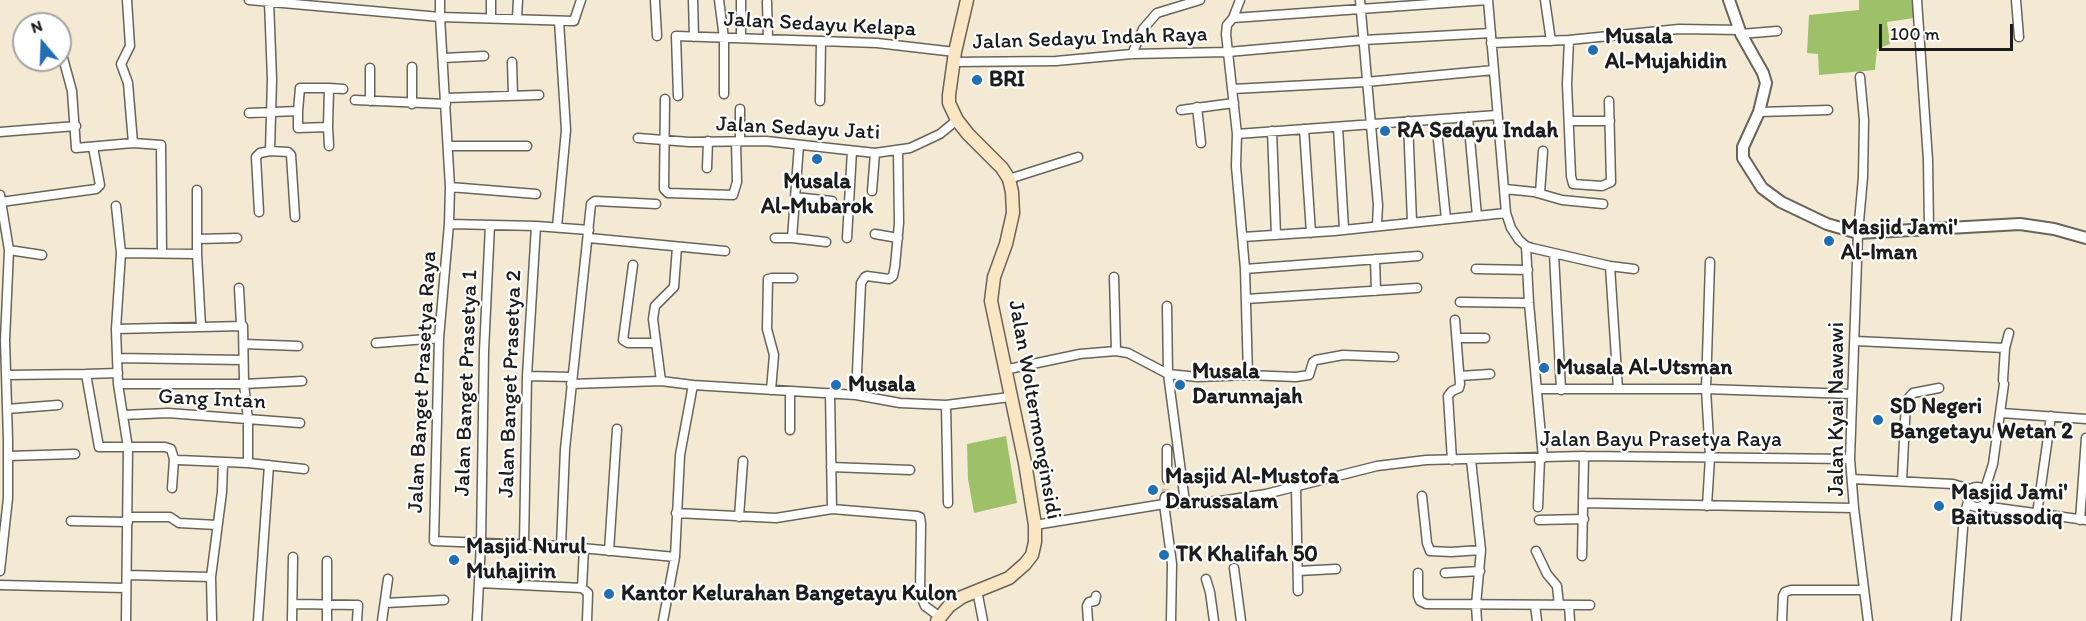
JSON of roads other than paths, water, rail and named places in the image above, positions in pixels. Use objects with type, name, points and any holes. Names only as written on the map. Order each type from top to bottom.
[{"type":"main road","name":"Jalan Woltermonginsidi","points":[[938,619],[949,606],[962,597],[1009,578],[1032,555],[1035,542],[1035,525],[1025,463],[1004,370],[991,293],[1014,202],[1009,179],[1002,168],[957,120],[950,103],[954,57],[967,0]]},
{"type":"street","points":[[127,0],[130,46],[121,64],[128,83],[133,143]]},
{"type":"street","points":[[249,0],[440,16],[517,18],[559,23],[574,21],[582,0]]},
{"type":"street","name":"Jalan Banget Prasetya Raya","points":[[440,0],[450,188],[439,338],[434,542],[481,543]]},
{"type":"street","points":[[491,0],[491,18]]},
{"type":"street","points":[[517,18],[518,0]]},
{"type":"street","points":[[655,0],[657,36]]},
{"type":"street","points":[[693,0],[694,37]]},
{"type":"street","points":[[719,0],[723,38],[724,94]]},
{"type":"street","points":[[741,0],[741,38]]},
{"type":"street","points":[[1132,54],[1143,29],[1157,13],[1200,0]]},
{"type":"street","name":"Jalan Sedayu Indah Raya","points":[[1240,0],[1226,29],[1237,134],[1237,187],[1245,269],[1248,375]]},
{"type":"street","points":[[1233,18],[1360,5],[1488,0],[1506,213],[1514,234],[1526,246],[1554,255],[1610,266],[1634,268]]},
{"type":"street","points":[[1545,0],[1551,41]]},
{"type":"street","points":[[1729,0],[1741,32],[1766,78],[1760,112],[1745,141],[1742,153],[1750,171],[1762,188],[1800,212],[1839,229],[1858,233],[2028,225],[2086,237]]},
{"type":"street","points":[[1917,0],[1928,160],[1929,230]]},
{"type":"street","points":[[2016,0],[2019,37]]},
{"type":"street","points":[[269,1],[272,79],[270,151]]},
{"type":"street","points":[[767,2],[768,39]]},
{"type":"street","points":[[1360,5],[1378,205],[1377,225]]},
{"type":"street","points":[[557,227],[566,130],[559,23]]},
{"type":"street","points":[[1491,44],[1569,40],[1679,29],[1777,31]]},
{"type":"street","points":[[1228,52],[1364,40],[1491,33]]},
{"type":"street","name":"Jalan Sedayu Kelapa","points":[[678,96],[676,36],[877,43],[954,57]]},
{"type":"street","points":[[1569,40],[1567,84],[1572,182],[1575,184],[1602,186],[1611,182],[1609,101]]},
{"type":"street","points":[[820,101],[821,41]]},
{"type":"street","name":"Jalan Sedayu Indah Raya","points":[[954,57],[1056,61],[1132,54],[1228,52]]},
{"type":"street","points":[[443,58],[484,56]]},
{"type":"street","points":[[512,62],[513,96]]},
{"type":"street","points":[[412,67],[412,104]]},
{"type":"street","points":[[370,68],[370,101]]},
{"type":"street","points":[[1233,89],[1366,82],[1494,70]]},
{"type":"street","points":[[67,72],[72,91],[76,148],[133,143],[161,145],[162,253]]},
{"type":"street","name":"Jalan Kyai Nawawi","points":[[1860,77],[1864,120],[1863,177],[1858,233],[1850,459],[1868,621]]},
{"type":"street","points":[[328,127],[298,128],[300,88],[343,89]]},
{"type":"street","points":[[329,88],[329,146]]},
{"type":"street","points":[[355,100],[412,104],[539,95]]},
{"type":"street","points":[[665,99],[665,192],[712,196],[730,196],[735,193],[740,109]]},
{"type":"street","points":[[1182,110],[1234,103]]},
{"type":"street","points":[[1197,107],[1201,143]]},
{"type":"street","points":[[249,113],[298,111]]},
{"type":"street","points":[[1760,112],[1828,111]]},
{"type":"street","points":[[1237,134],[1497,115]]},
{"type":"street","points":[[1468,117],[1477,216]]},
{"type":"street","name":"Jalan Sedayu Jati","points":[[638,138],[766,141],[875,153],[910,148],[940,134],[957,120]]},
{"type":"street","points":[[1436,120],[1446,219]]},
{"type":"street","points":[[1569,121],[1610,122]]},
{"type":"street","points":[[1408,122],[1412,222]]},
{"type":"street","points":[[0,132],[75,126]]},
{"type":"street","points":[[1338,127],[1344,229]]},
{"type":"street","points":[[1304,129],[1311,233]]},
{"type":"street","points":[[1272,131],[1276,235]]},
{"type":"street","points":[[707,168],[708,141]]},
{"type":"street","points":[[792,238],[799,144]]},
{"type":"street","points":[[448,146],[527,146]]},
{"type":"street","points":[[1,202],[96,189],[100,185],[93,147]]},
{"type":"street","points":[[258,212],[256,157],[260,153],[270,151],[288,152],[291,155],[295,217]]},
{"type":"street","points":[[847,238],[852,151]]},
{"type":"street","points":[[856,395],[861,283],[867,276],[886,280],[892,278],[895,266],[898,238],[898,151]]},
{"type":"street","points":[[1540,193],[1543,151]]},
{"type":"street","points":[[872,191],[875,153]]},
{"type":"street","points":[[1009,179],[1077,158]]},
{"type":"street","points":[[450,188],[536,194]]},
{"type":"street","points":[[1505,189],[1540,193],[1562,200],[1603,204]]},
{"type":"street","points":[[197,190],[197,254],[201,327]]},
{"type":"street","points":[[0,195],[2,230],[9,250],[4,283],[3,340],[7,409],[4,440],[8,456],[0,571]]},
{"type":"street","points":[[795,197],[832,201]]},
{"type":"street","points":[[561,546],[565,449],[591,204],[595,201],[656,204]]},
{"type":"street","points":[[116,206],[121,253],[116,329],[118,384],[128,448],[126,621]]},
{"type":"street","points":[[1243,237],[1311,233],[1506,213]]},
{"type":"street","points":[[449,224],[557,227],[677,247],[725,251]]},
{"type":"street","name":"Jalan Banget Prasetya 1","points":[[477,621],[481,543],[484,351],[490,225]]},
{"type":"street","name":"Jalan Banget Prasetya 2","points":[[524,544],[526,376],[536,226]]},
{"type":"street","points":[[875,234],[898,238]]},
{"type":"street","points":[[198,239],[237,238]]},
{"type":"street","points":[[775,238],[826,242]]},
{"type":"street","points":[[1526,246],[1542,458],[1538,507]]},
{"type":"street","points":[[661,381],[653,319],[655,306],[674,287],[677,247]]},
{"type":"street","points":[[9,250],[42,255]]},
{"type":"street","points":[[121,253],[197,254]]},
{"type":"street","points":[[1554,255],[1561,390]]},
{"type":"street","points":[[1245,269],[1419,256]]},
{"type":"street","points":[[1375,259],[1376,291]]},
{"type":"street","points":[[1707,506],[1710,457],[1706,388],[1710,262]]},
{"type":"street","points":[[633,265],[623,340],[628,344],[656,343]]},
{"type":"street","points":[[1610,266],[1618,389]]},
{"type":"street","points":[[1476,269],[1528,270]]},
{"type":"street","points":[[1114,277],[1116,351]]},
{"type":"street","points":[[771,390],[774,355],[767,330],[768,279],[793,278]]},
{"type":"street","points":[[239,288],[241,325],[244,328],[243,360],[248,420],[248,463]]},
{"type":"street","points":[[1246,299],[1417,288]]},
{"type":"street","points":[[1460,302],[1529,303]]},
{"type":"street","points":[[1167,306],[1168,374],[1185,502]]},
{"type":"street","points":[[1452,460],[1448,396],[1449,393],[1459,388],[1460,376],[1455,320]]},
{"type":"street","points":[[116,329],[241,325]]},
{"type":"street","points":[[1984,489],[1993,464],[2001,413],[2005,348],[2009,333]]},
{"type":"street","points":[[376,343],[439,338]]},
{"type":"street","points":[[1456,338],[1485,338]]},
{"type":"street","points":[[1856,340],[2005,348]]},
{"type":"street","points":[[244,344],[298,346]]},
{"type":"street","points":[[1004,370],[1080,354],[1116,351],[1128,353],[1168,374],[1198,377],[1248,375],[1302,377],[1311,374],[1313,362],[1316,360],[1343,355],[1394,357]]},
{"type":"street","points":[[117,358],[243,360]]},
{"type":"street","points":[[6,375],[118,373]]},
{"type":"street","points":[[86,374],[98,446],[100,448],[169,448],[174,459],[172,488]]},
{"type":"street","points":[[1460,376],[1490,374]]},
{"type":"street","points":[[526,376],[572,380],[661,381],[856,395],[900,403],[946,405],[1010,397]]},
{"type":"street","points":[[118,384],[244,384],[302,381]]},
{"type":"street","points":[[663,621],[675,557],[680,455],[693,385]]},
{"type":"street","points":[[1538,390],[1706,388],[1852,394]]},
{"type":"street","points":[[1902,481],[1906,401],[1913,393],[1939,388]]},
{"type":"street","points":[[790,391],[790,430]]},
{"type":"street","points":[[830,393],[832,509]]},
{"type":"street","points":[[7,409],[58,405]]},
{"type":"street","points":[[946,405],[948,503]]},
{"type":"street","name":"Gang Intan","points":[[123,415],[168,413],[300,423]]},
{"type":"street","points":[[2001,413],[2086,419]]},
{"type":"street","points":[[2037,514],[2050,416]]},
{"type":"street","points":[[609,551],[617,429]]},
{"type":"street","points":[[1968,502],[1976,507],[1983,506],[2083,520],[2086,438]]},
{"type":"street","points":[[1167,448],[1167,479]]},
{"type":"street","points":[[8,456],[75,454]]},
{"type":"street","points":[[1582,556],[1584,456]]},
{"type":"street","name":"Jalan Bayu Prasetya Raya","points":[[1035,525],[1165,500],[1220,501],[1266,494],[1377,466],[1426,460],[1584,456],[1850,459]]},
{"type":"street","points":[[174,459],[304,469]]},
{"type":"street","points":[[1471,460],[1481,550],[1476,605],[1478,621]]},
{"type":"street","points":[[738,517],[743,461]]},
{"type":"street","points":[[212,621],[211,577],[223,462]]},
{"type":"street","points":[[258,621],[268,465]]},
{"type":"street","points":[[831,467],[910,470]]},
{"type":"street","points":[[1852,479],[1953,484],[1971,489],[1978,487],[1984,489],[1988,496],[1983,506]]},
{"type":"street","points":[[1296,486],[1298,591]]},
{"type":"street","points":[[1956,621],[1964,515],[1968,502],[1967,495],[1971,489]]},
{"type":"street","points":[[1422,496],[1427,543],[1430,551],[1481,550]]},
{"type":"street","points":[[1165,500],[1172,564],[1171,621]]},
{"type":"street","points":[[1583,503],[1854,508]]},
{"type":"street","points":[[676,513],[776,518],[832,509],[920,517],[921,594],[926,606],[938,619]]},
{"type":"street","points":[[71,521],[170,517],[179,524],[217,525]]},
{"type":"street","points":[[1539,520],[1584,519]]},
{"type":"street","points":[[481,543],[561,546],[675,557]]},
{"type":"street","points":[[582,588],[584,548]]},
{"type":"street","points":[[1536,551],[1546,574],[1557,586],[1559,605]]},
{"type":"street","points":[[292,621],[293,557]]},
{"type":"street","points":[[327,561],[327,621]]},
{"type":"street","points":[[1234,568],[1241,621]]},
{"type":"street","points":[[1298,571],[1336,569]]},
{"type":"street","points":[[1445,573],[1480,571]]},
{"type":"street","points":[[1418,573],[1418,596],[1423,603],[1590,605]]},
{"type":"street","points":[[127,575],[211,577]]},
{"type":"street","points":[[382,621],[388,579]]},
{"type":"street","points":[[1206,579],[1214,621]]},
{"type":"street","points":[[479,583],[582,588],[588,593],[587,621]]},
{"type":"street","points":[[0,585],[126,588]]},
{"type":"street","points":[[977,590],[983,621]]},
{"type":"street","points":[[1782,621],[1782,596],[1785,592],[1791,590],[1864,590]]},
{"type":"street","points":[[1088,621],[1087,606],[1089,602],[1095,601],[1096,596]]},
{"type":"street","points":[[385,603],[444,600]]},
{"type":"street","points":[[293,604],[358,605],[357,621]]},
{"type":"street","points":[[1535,605],[1537,621]]},
{"type":"street","points":[[1569,605],[1570,621]]},
{"type":"tunnel","points":[[1165,497],[1167,479]]},
{"type":"place","name":"Musala Al-Mujahidin","points":[[1593,50]]},
{"type":"place","name":"BRI","points":[[977,80]]},
{"type":"place","name":"RA Sedayu Indah","points":[[1385,131]]},
{"type":"place","name":"Musala Al-Mubarok","points":[[817,159]]},
{"type":"place","name":"Masjid Jami' Al-Iman","points":[[1829,241]]},
{"type":"place","name":"Musala Al-Utsman","points":[[1544,368]]},
{"type":"place","name":"Musala","points":[[836,385]]},
{"type":"place","name":"Musala Darunnajah","points":[[1180,385]]},
{"type":"place","name":"SD Negeri Bangetayu Wetan 2","points":[[1878,420]]},
{"type":"place","name":"Masjid Al-Mustofa Darussalam","points":[[1153,490]]},
{"type":"place","name":"Masjid Jami' Baitussodiq","points":[[1939,506]]},
{"type":"place","name":"TK Khalifah 50","points":[[1164,555]]},
{"type":"place","name":"Masjid Nurul Muhajirin","points":[[454,560]]},
{"type":"place","name":"Kantor Kelurahan Bangetayu Kulon","points":[[609,594]]}]
